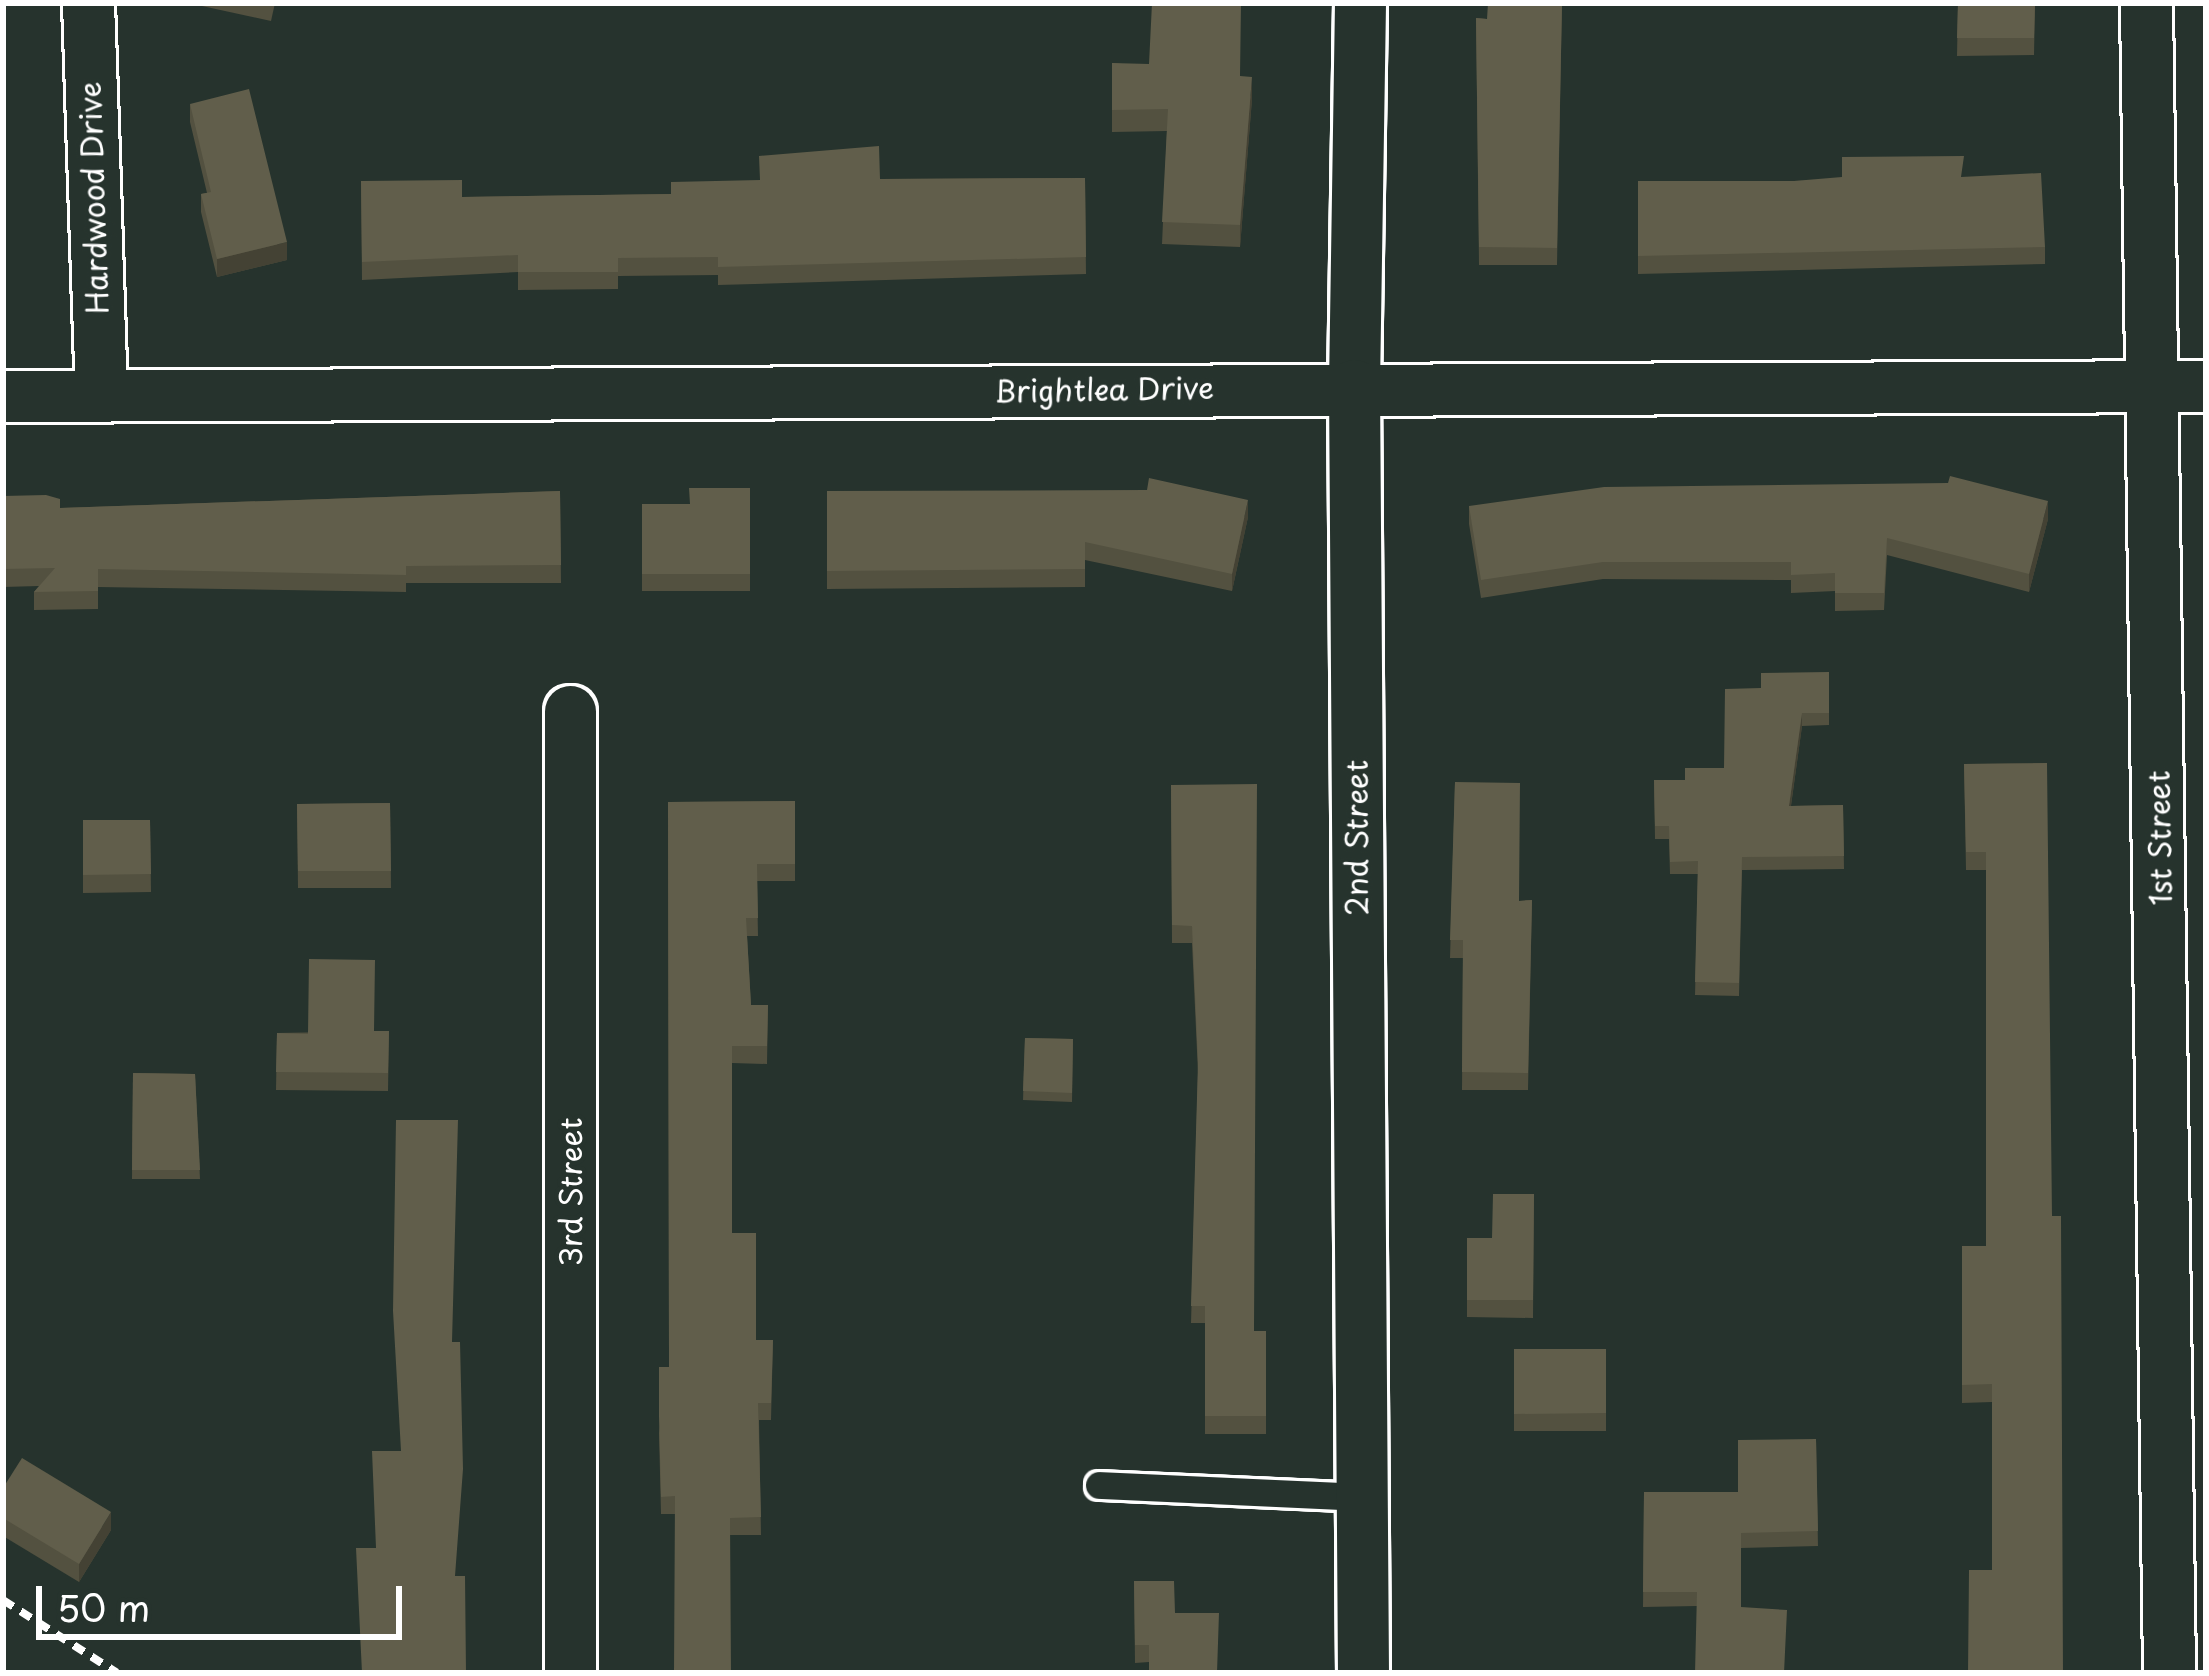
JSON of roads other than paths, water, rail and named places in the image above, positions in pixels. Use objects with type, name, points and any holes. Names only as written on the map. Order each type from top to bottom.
[{"type":"street","name":"Hardwood Drive","points":[[88,3],[101,393]]},
{"type":"street","name":"2nd Street","points":[[1360,3],[1354,386],[1363,1673]]},
{"type":"street","name":"1st Street","points":[[2146,3],[2169,1673]]},
{"type":"street","name":"Brightlea Drive","points":[[3,396],[592,398],[1354,386],[2206,386]]},
{"type":"street","name":"3rd Street","points":[[570,711],[570,1673]]},
{"type":"lane","points":[[1099,1485],[1361,1497]]}]
